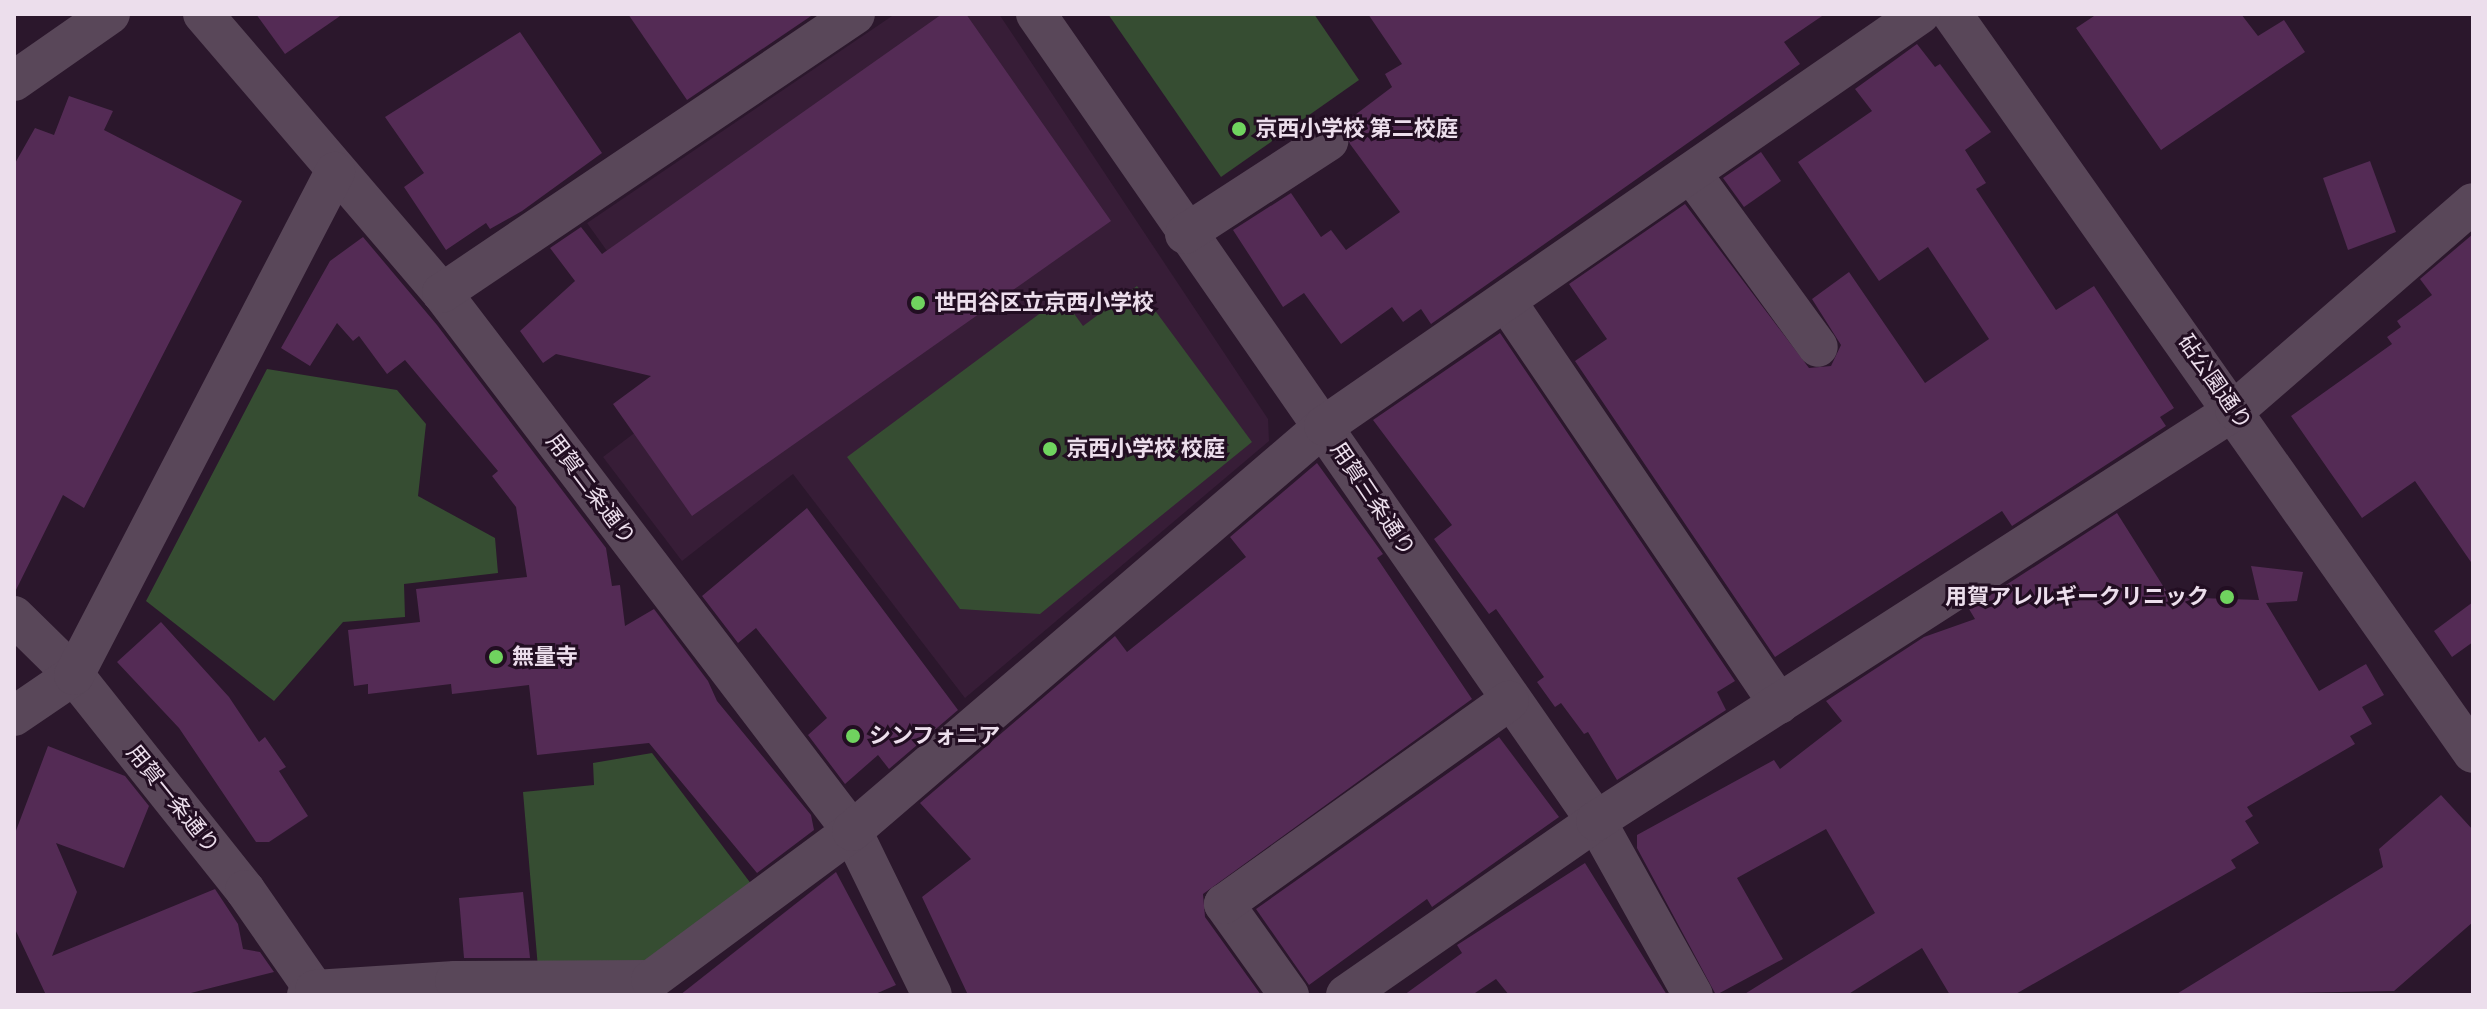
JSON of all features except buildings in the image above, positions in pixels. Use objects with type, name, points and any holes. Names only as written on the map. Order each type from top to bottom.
[{"type":"street","points":[[14,81],[110,14]]},
{"type":"street","name":"用賀二条通り","points":[[203,14],[335,172],[442,293],[852,831],[932,995]]},
{"type":"street","points":[[442,293],[855,14]]},
{"type":"street","name":"用賀三条通り","points":[[1036,14],[1185,234],[1324,426],[1509,701],[1596,821],[1693,995]]},
{"type":"street","points":[[313,993],[455,981],[652,988],[852,831],[1324,426],[1920,14]]},
{"type":"street","name":"砧公園通り","points":[[1952,14],[2235,410],[2473,753]]},
{"type":"street","points":[[1185,234],[1328,141]]},
{"type":"street","points":[[14,716],[74,675],[335,172]]},
{"type":"street","points":[[1691,173],[1818,347]]},
{"type":"street","points":[[1346,995],[1596,821],[2235,410],[2471,210]]},
{"type":"street","points":[[1506,301],[1779,704]]},
{"type":"street","name":"用賀一条通り","points":[[14,616],[74,675],[245,890],[313,993]]},
{"type":"street","points":[[1289,995],[1224,904],[1509,701]]},
{"type":"shaded area","name":"世田谷区立京西小学校","points":[[895,14],[999,14],[1268,419],[1269,441],[965,698],[793,474],[682,561],[603,457],[701,382],[587,223]]},
{"type":"green space","name":"京西小学校 第二校庭","points":[[1108,14],[1314,14],[1359,80],[1221,177]]},
{"type":"green space","name":"京西小学校 校庭","points":[[1137,286],[1252,442],[1040,614],[960,609],[847,457],[1062,297],[1083,326]]},
{"type":"green space","points":[[267,369],[397,390],[426,424],[418,496],[495,538],[498,573],[404,584],[405,617],[343,622],[274,701],[146,601]]},
{"type":"green space","points":[[652,753],[752,885],[652,968],[538,968],[523,792],[594,785],[593,763]]},
{"type":"place","name":"京西小学校 第二校庭","points":[[1239,129]]},
{"type":"place","name":"世田谷区立京西小学校","points":[[918,303]]},
{"type":"place","name":"京西小学校 校庭","points":[[1050,449]]},
{"type":"place","name":"用賀アレルギークリニック","points":[[2227,597]]},
{"type":"place","name":"無量寺","points":[[496,657]]},
{"type":"place","name":"シンフォニア","points":[[853,736]]}]
